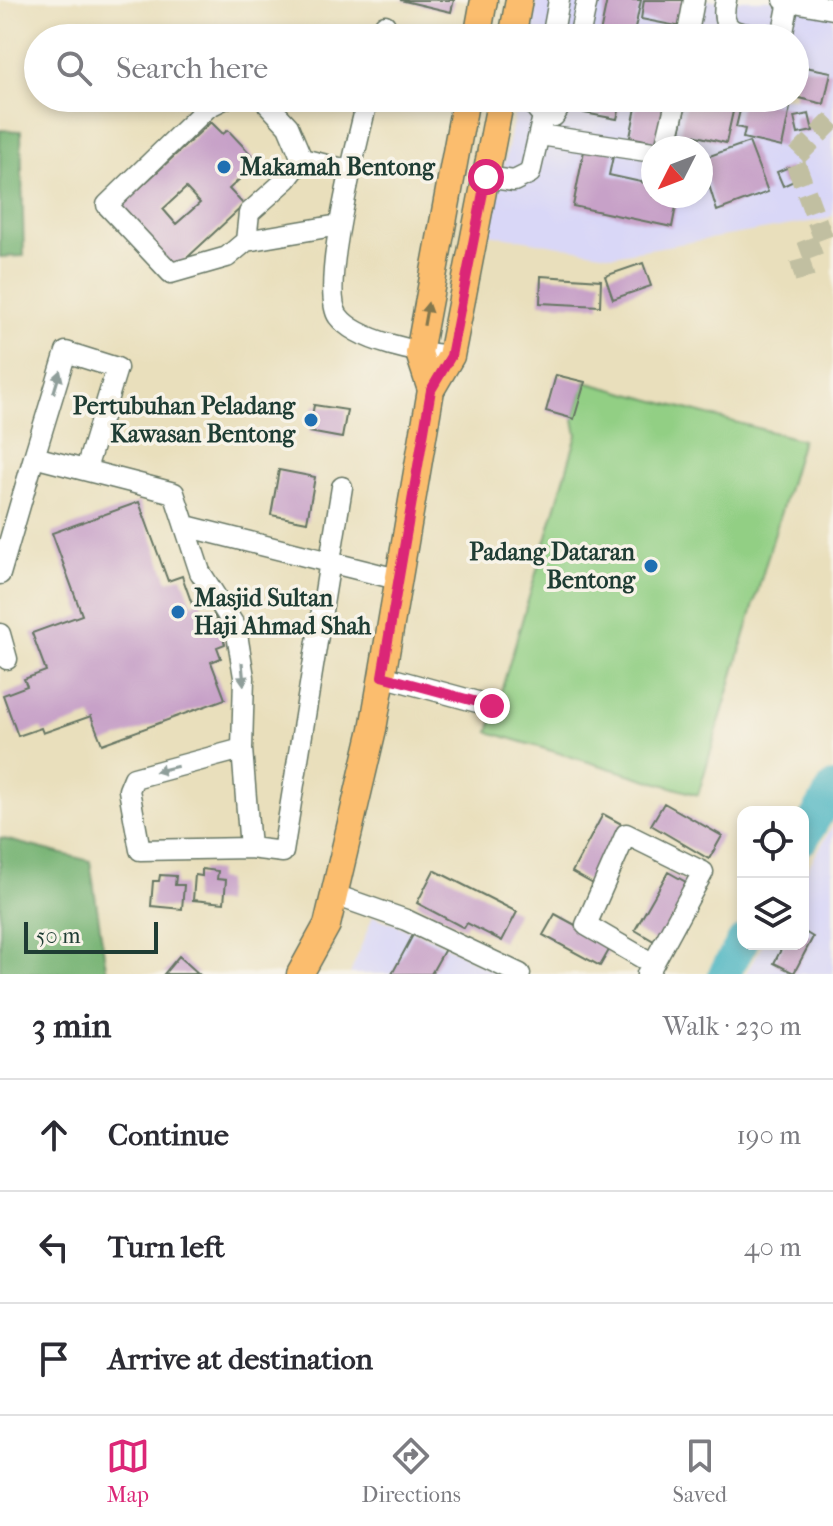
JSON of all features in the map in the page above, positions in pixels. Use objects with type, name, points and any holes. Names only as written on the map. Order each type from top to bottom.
[{"type":"main road","points":[[480,24],[484,0]]},
{"type":"main road","points":[[515,24],[519,0]]},
{"type":"main road","points":[[431,390],[419,353],[463,112]]},
{"type":"main road","points":[[300,974],[327,925],[335,895],[382,676],[431,390],[451,356],[498,112]]},
{"type":"street","points":[[555,24],[559,0]]},
{"type":"street","points":[[582,24],[587,0]]},
{"type":"street","points":[[690,24],[694,0]]},
{"type":"street","points":[[725,24],[722,18],[726,0]]},
{"type":"street","points":[[784,24],[787,0],[833,9]]},
{"type":"street","points":[[203,112],[107,205],[171,273],[227,257],[246,241],[339,225]]},
{"type":"street","points":[[275,112],[288,126],[302,159]]},
{"type":"street","points":[[365,112],[339,225],[333,301],[337,314],[354,331],[419,353],[451,356]]},
{"type":"street","points":[[668,136],[674,112]]},
{"type":"street","points":[[486,177],[514,181],[530,173],[541,116],[641,148]]},
{"type":"street","points":[[246,241],[249,213],[287,179],[302,159]]},
{"type":"street","points":[[302,159],[351,171]]},
{"type":"street","points":[[0,574],[66,352],[117,368],[86,469]]},
{"type":"street","points":[[34,457],[174,493],[200,572],[236,628],[244,677],[242,749],[250,848]]},
{"type":"street","points":[[242,749],[142,774],[131,781],[129,790],[137,844],[142,852],[250,848],[283,852],[342,487]]},
{"type":"street","points":[[186,526],[397,579]]},
{"type":"street","points":[[0,634],[7,659]]},
{"type":"street","points":[[382,676],[492,706]]},
{"type":"street","points":[[626,834],[703,872],[650,969],[586,925],[626,834]]},
{"type":"street","points":[[335,895],[406,920],[520,974]]},
{"type":"shaded area","points":[[537,0],[833,0],[833,215],[827,219],[613,255],[490,234],[515,112],[809,112],[809,24],[533,24]]},
{"type":"shaded area","points":[[833,825],[833,974],[745,974],[759,950],[809,950],[809,866]]},
{"type":"shaded area","points":[[373,916],[433,939],[497,974],[350,974]]},
{"type":"green space","points":[[0,130],[21,131],[24,256],[0,257]]},
{"type":"green space","name":"Padang Dataran Bentong","points":[[585,382],[802,440],[698,795],[489,732],[577,435],[574,419]]},
{"type":"green space","points":[[0,838],[90,861],[107,974],[0,974]]},
{"type":"building","points":[[400,0],[454,0],[451,12]]},
{"type":"building","points":[[607,0],[641,0],[636,24],[602,24]]},
{"type":"building","points":[[644,0],[687,0],[683,24],[641,19]]},
{"type":"building","points":[[809,68],[831,72],[824,104],[809,100]]},
{"type":"building","points":[[584,112],[619,112],[617,119]]},
{"type":"building","points":[[635,112],[666,112],[661,136],[641,136],[641,139],[630,137]]},
{"type":"building","points":[[684,112],[733,112],[726,143],[713,140],[713,136],[680,132]]},
{"type":"building","points":[[740,112],[789,112],[782,147],[743,138],[745,129],[736,127]]},
{"type":"building","points":[[809,114],[813,131],[798,134],[794,117]]},
{"type":"building","points":[[211,122],[223,134],[228,130],[258,162],[229,189],[244,205],[175,269],[118,208]],"holes":[[[186,188],[200,203],[176,224],[163,209]]]},
{"type":"building","points":[[749,142],[768,192],[717,211],[713,198],[713,155]]},
{"type":"building","points":[[585,146],[614,152],[609,175],[641,182],[641,208],[676,208],[672,227],[573,206]]},
{"type":"building","points":[[789,167],[794,181],[783,186],[777,172]]},
{"type":"building","points":[[643,263],[651,286],[613,299],[605,276]]},
{"type":"building","points":[[541,276],[601,280],[600,306],[540,303]]},
{"type":"building","points":[[556,375],[585,382],[574,419],[546,411]]},
{"type":"building","points":[[314,405],[347,410],[342,438],[309,432]]},
{"type":"building","points":[[279,470],[315,477],[307,522],[271,515]]},
{"type":"building","points":[[139,502],[168,581],[182,576],[192,604],[200,600],[203,609],[211,606],[225,644],[217,647],[221,658],[211,662],[225,699],[102,744],[91,716],[43,733],[41,728],[18,736],[3,695],[27,686],[24,679],[46,671],[32,633],[82,615],[52,533]]},
{"type":"building","points":[[664,803],[722,836],[709,859],[651,825]]},
{"type":"building","points":[[603,814],[627,827],[595,885],[572,872]]},
{"type":"building","points":[[202,869],[218,871],[217,879],[226,880],[224,903],[193,900],[195,875],[202,876]]},
{"type":"building","points":[[434,870],[517,912],[502,941],[467,923],[464,928],[417,903]]},
{"type":"building","points":[[668,872],[691,885],[659,944],[635,930]]},
{"type":"building","points":[[160,875],[176,876],[175,885],[184,885],[182,909],[151,906],[153,881],[159,881]]},
{"type":"building","points":[[555,914],[612,945],[600,966],[543,935]]},
{"type":"building","points":[[414,933],[445,949],[431,974],[392,974]]},
{"type":"building","points":[[781,950],[806,950],[794,973],[774,963]]},
{"type":"building","points":[[179,956],[199,974],[164,974]]},
{"type":"waterway","points":[[809,829],[833,788]]},
{"type":"waterway","points":[[724,974],[738,950]]},
{"type":"tunnel","points":[[805,279],[798,253],[825,243],[794,159],[833,120]]},
{"type":"place","name":"Makamah Bentong","points":[[224,167]]},
{"type":"place","name":"Pertubuhan Peladang Kawasan Bentong","points":[[311,420]]},
{"type":"place","name":"Padang Dataran Bentong","points":[[651,566]]},
{"type":"place","name":"Masjid Sultan Haji Ahmad Shah","points":[[178,612]]},
{"type":"route","points":[[486,177],[451,356],[431,390],[382,676],[492,706]]}]
